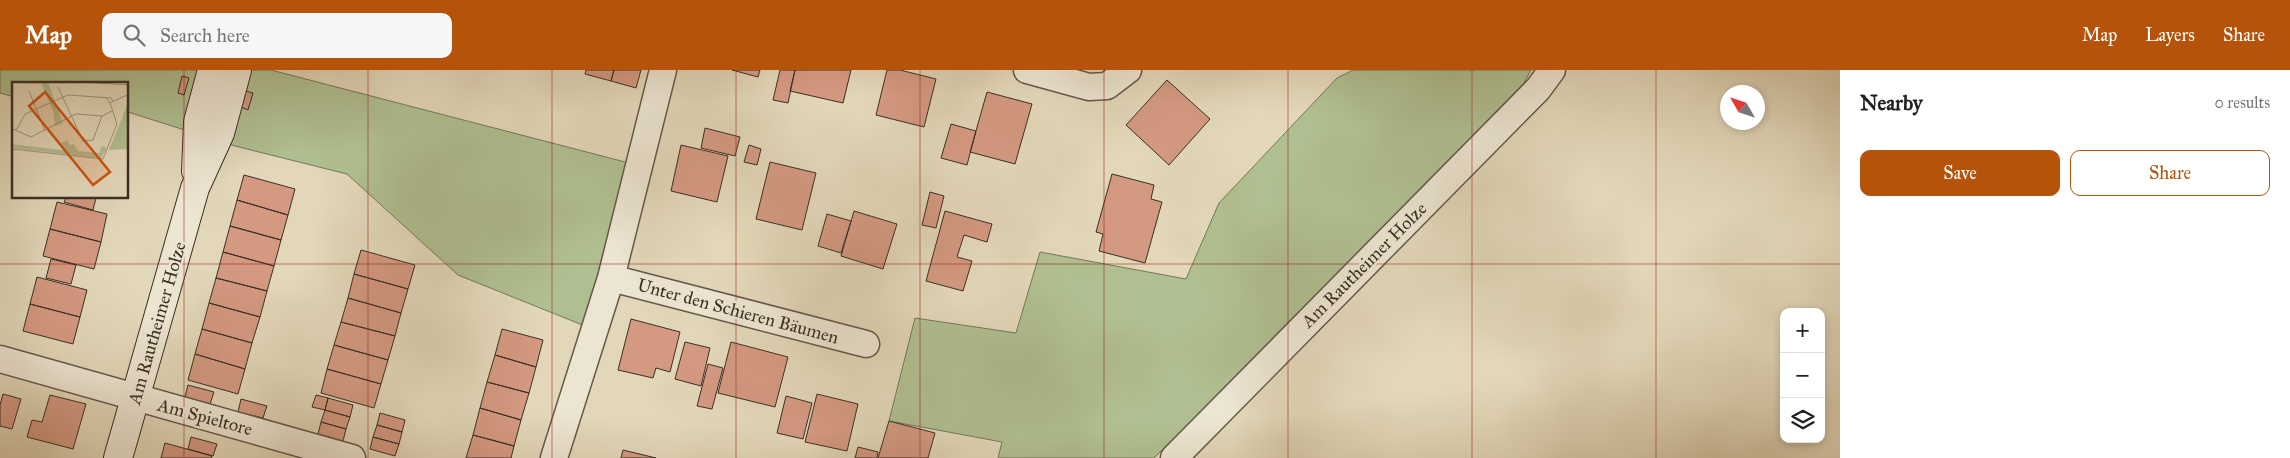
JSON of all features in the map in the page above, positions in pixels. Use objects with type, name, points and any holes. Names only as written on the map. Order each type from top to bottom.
[{"type":"street","name":"Am Rautheimer Holze","points":[[195,188],[198,122],[212,70]]},
{"type":"street","name":"Am Rautheimer Holze","points":[[118,458],[195,188],[220,133],[237,70]]},
{"type":"street","points":[[554,458],[611,278],[663,70]]},
{"type":"street","points":[[1027,70],[1089,87],[1107,86],[1128,70]]},
{"type":"street","name":"Am Rautheimer Holze","points":[[1174,458],[1538,89],[1552,70]]},
{"type":"street","name":"Unter den Schieren Bäumen","points":[[611,278],[866,344]]},
{"type":"street","name":"Am Spieltore","points":[[0,359],[352,458]]},
{"type":"green space","points":[[0,70],[271,70],[629,163],[585,326],[458,275],[347,174],[235,146],[129,112],[129,82],[12,82],[12,96],[0,93]]},
{"type":"green space","points":[[1353,70],[1531,70],[1524,83],[1451,162],[1154,458],[998,458],[1002,442],[889,421],[915,318],[1016,333],[1040,252],[1186,279],[1219,203],[1337,78]]},
{"type":"building","points":[[586,70],[614,70],[611,81],[585,74]]},
{"type":"building","points":[[614,70],[641,70],[636,88],[611,81]]},
{"type":"building","points":[[732,70],[760,70],[758,77]]},
{"type":"building","points":[[780,70],[795,70],[788,103],[773,100]]},
{"type":"building","points":[[795,70],[851,70],[843,103],[790,91]]},
{"type":"building","points":[[887,70],[900,70],[936,79],[924,127],[876,115]]},
{"type":"building","points":[[182,76],[189,78],[184,95],[178,93]]},
{"type":"building","points":[[1167,80],[1210,119],[1169,165],[1126,125]]},
{"type":"building","points":[[245,91],[253,93],[248,110],[241,107]]},
{"type":"building","points":[[987,92],[1032,104],[1015,164],[970,152]]},
{"type":"building","points":[[951,124],[976,131],[967,165],[941,158]]},
{"type":"building","points":[[705,128],[740,137],[735,156],[701,148]]},
{"type":"building","points":[[681,145],[728,156],[717,202],[671,191]]},
{"type":"building","points":[[749,145],[761,149],[757,165],[744,162]]},
{"type":"building","points":[[770,162],[816,173],[802,230],[756,219]]},
{"type":"building","points":[[1112,174],[1154,185],[1151,199],[1162,202],[1145,263],[1099,251],[1103,234],[1096,232]]},
{"type":"building","points":[[244,175],[295,189],[288,215],[237,200]]},
{"type":"building","points":[[930,192],[944,196],[936,228],[922,225]]},
{"type":"building","points":[[66,199],[96,199],[93,210],[64,202]]},
{"type":"building","points":[[237,200],[288,215],[281,240],[230,226]]},
{"type":"building","points":[[57,202],[107,214],[101,242],[50,229]]},
{"type":"building","points":[[854,211],[897,224],[883,269],[841,256]]},
{"type":"building","points":[[945,211],[992,224],[987,242],[964,235],[957,257],[972,261],[963,291],[926,281]]},
{"type":"building","points":[[827,214],[851,221],[841,253],[818,246]]},
{"type":"building","points":[[230,226],[281,240],[274,266],[223,252]]},
{"type":"building","points":[[50,229],[101,242],[94,269],[43,256]]},
{"type":"building","points":[[361,250],[415,265],[408,289],[354,274]]},
{"type":"building","points":[[223,252],[274,266],[267,291],[216,278]]},
{"type":"building","points":[[51,259],[76,265],[71,284],[46,278]]},
{"type":"building","points":[[354,274],[408,289],[401,313],[348,298]]},
{"type":"building","points":[[37,277],[87,290],[80,317],[30,304]]},
{"type":"building","points":[[216,278],[267,291],[260,317],[209,303]]},
{"type":"building","points":[[348,298],[401,313],[395,336],[341,322]]},
{"type":"building","points":[[209,303],[260,317],[252,343],[202,329]]},
{"type":"building","points":[[30,304],[80,317],[73,344],[23,331]]},
{"type":"building","points":[[631,319],[680,332],[670,372],[656,368],[653,378],[618,370]]},
{"type":"building","points":[[341,322],[395,336],[388,360],[334,345]]},
{"type":"building","points":[[202,329],[252,343],[245,369],[195,354]]},
{"type":"building","points":[[502,329],[543,340],[536,367],[495,355]]},
{"type":"building","points":[[685,342],[710,348],[701,386],[675,379]]},
{"type":"building","points":[[731,342],[788,357],[775,407],[718,393]]},
{"type":"building","points":[[334,345],[388,360],[381,384],[327,369]]},
{"type":"building","points":[[195,354],[245,369],[238,394],[188,380]]},
{"type":"building","points":[[495,355],[536,367],[529,393],[487,382]]},
{"type":"building","points":[[708,364],[723,368],[712,409],[697,406]]},
{"type":"building","points":[[327,369],[381,384],[374,408],[321,393]]},
{"type":"building","points":[[487,382],[529,393],[521,420],[480,408]]},
{"type":"building","points":[[188,385],[214,392],[210,404],[185,397]]},
{"type":"building","points":[[3,394],[21,399],[12,429],[0,426],[0,405]]},
{"type":"building","points":[[817,394],[858,404],[847,451],[805,442]]},
{"type":"building","points":[[50,395],[86,404],[73,449],[27,437],[32,420],[42,422]]},
{"type":"building","points":[[316,395],[328,398],[325,410],[312,407]]},
{"type":"building","points":[[786,396],[812,403],[803,439],[777,433]]},
{"type":"building","points":[[328,398],[353,405],[350,417],[325,410]]},
{"type":"building","points":[[241,399],[267,406],[263,418],[238,412]]},
{"type":"building","points":[[480,408],[521,420],[514,446],[473,435]]},
{"type":"building","points":[[325,410],[350,417],[346,429],[321,422]]},
{"type":"building","points":[[380,413],[405,420],[402,432],[377,425]]},
{"type":"building","points":[[889,421],[935,433],[928,458],[878,458]]},
{"type":"building","points":[[321,422],[346,429],[343,441],[318,434]]},
{"type":"building","points":[[377,425],[402,432],[399,444],[373,437]]},
{"type":"building","points":[[473,435],[514,446],[511,458],[466,458]]},
{"type":"building","points":[[191,437],[217,444],[213,456],[188,449]]},
{"type":"building","points":[[373,437],[399,444],[395,456],[370,449]]},
{"type":"building","points":[[165,443],[212,456],[211,458],[161,458]]},
{"type":"building","points":[[858,447],[878,452],[877,458],[855,458]]},
{"type":"building","points":[[623,450],[656,458],[621,458]]}]
